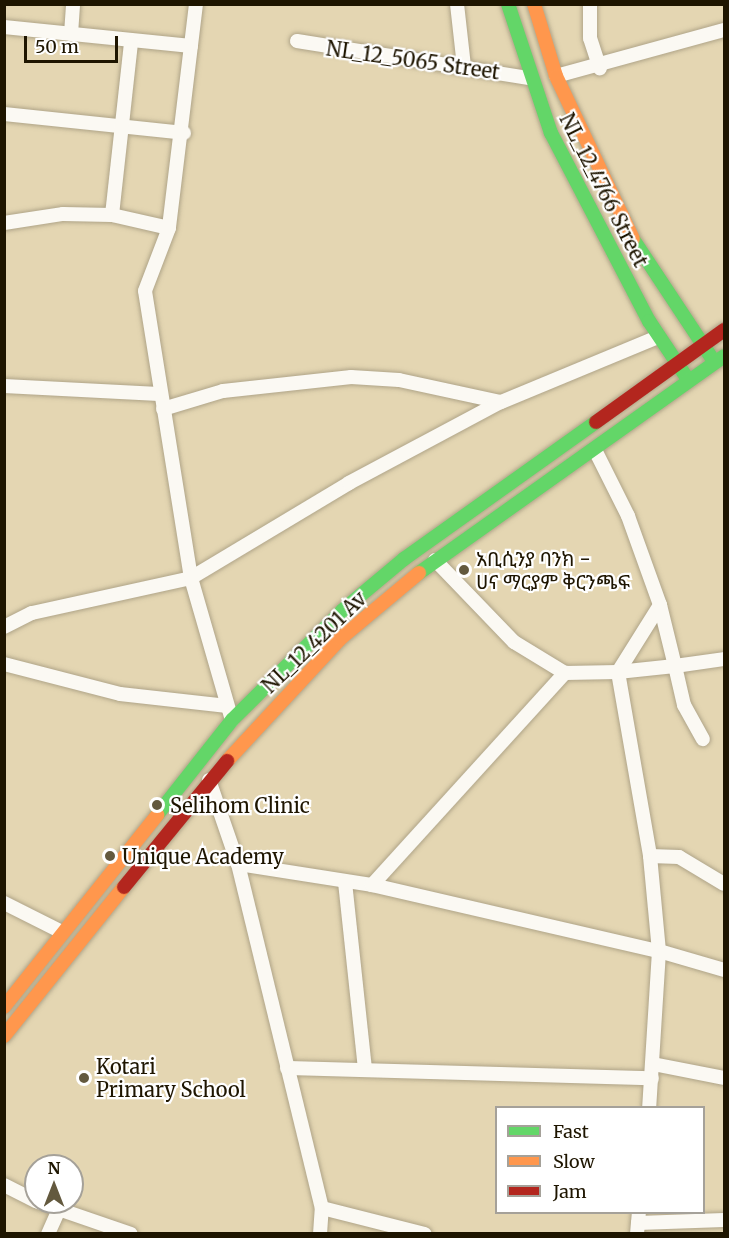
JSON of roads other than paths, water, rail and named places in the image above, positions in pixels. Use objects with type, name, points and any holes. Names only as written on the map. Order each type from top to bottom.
[{"type":"main road","name":"NL_12_4766 Street","points":[[508,4],[529,78],[551,133],[658,337],[690,382]]},
{"type":"main road","name":"NL_12_4766 Street","points":[[534,4],[556,76],[645,265],[703,347],[720,360]]},
{"type":"main road","name":"NL_12_4201 Av","points":[[4,1007],[232,720],[343,610],[404,559],[678,366],[724,330]]},
{"type":"main road","name":"NL_12_4201 Av","points":[[4,1036],[209,780],[340,639],[435,560],[595,450],[720,360]]},
{"type":"street","points":[[70,34],[73,4]]},
{"type":"street","points":[[196,4],[190,46],[184,133],[169,228],[145,291],[159,394],[191,578],[232,720]]},
{"type":"street","points":[[457,4],[464,66]]},
{"type":"street","points":[[590,4],[590,38],[600,68]]},
{"type":"street","points":[[5,28],[190,46]]},
{"type":"street","points":[[556,76],[600,68],[724,30]]},
{"type":"street","name":"NL_12_5065 Street","points":[[297,41],[529,78]]},
{"type":"street","points":[[112,214],[132,42]]},
{"type":"street","points":[[4,114],[122,124],[184,133]]},
{"type":"street","points":[[4,223],[63,214],[112,214],[169,228]]},
{"type":"street","points":[[4,627],[32,613],[191,578],[349,483],[501,402],[658,337]]},
{"type":"street","points":[[163,409],[223,391],[351,377],[399,380],[501,402]]},
{"type":"street","points":[[4,387],[159,394]]},
{"type":"street","points":[[595,450],[628,516],[660,605],[684,705],[703,739]]},
{"type":"street","points":[[435,560],[500,631],[565,672],[618,672],[724,659]]},
{"type":"street","points":[[649,1106],[659,951],[650,856],[618,672],[660,605]]},
{"type":"street","points":[[4,664],[120,694],[227,706]]},
{"type":"street","points":[[372,885],[565,672]]},
{"type":"street","points":[[209,780],[238,864],[322,1208],[320,1233]]},
{"type":"street","points":[[650,856],[679,857],[724,884]]},
{"type":"street","points":[[238,864],[372,885],[659,951],[724,970]]},
{"type":"street","points":[[345,882],[365,1068]]},
{"type":"street","points":[[4,903],[62,932]]},
{"type":"street","points":[[287,1068],[653,1071],[724,1078]]},
{"type":"street","points":[[4,1185],[24,1195]]},
{"type":"street","points":[[322,1208],[425,1233]]},
{"type":"street","points":[[48,1233],[57,1214]]},
{"type":"street","points":[[65,1214],[131,1233]]},
{"type":"street","points":[[638,1223],[724,1220]]},
{"type":"place","name":"አቢሲንያ ባንክ - ሀና ማርያም ቅርንጫፍ","points":[[464,570]]},
{"type":"place","name":"Selihom Clinic","points":[[157,805]]},
{"type":"place","name":"Unique Academy","points":[[110,856]]},
{"type":"place","name":"Kotari Primary School","points":[[84,1078]]}]
